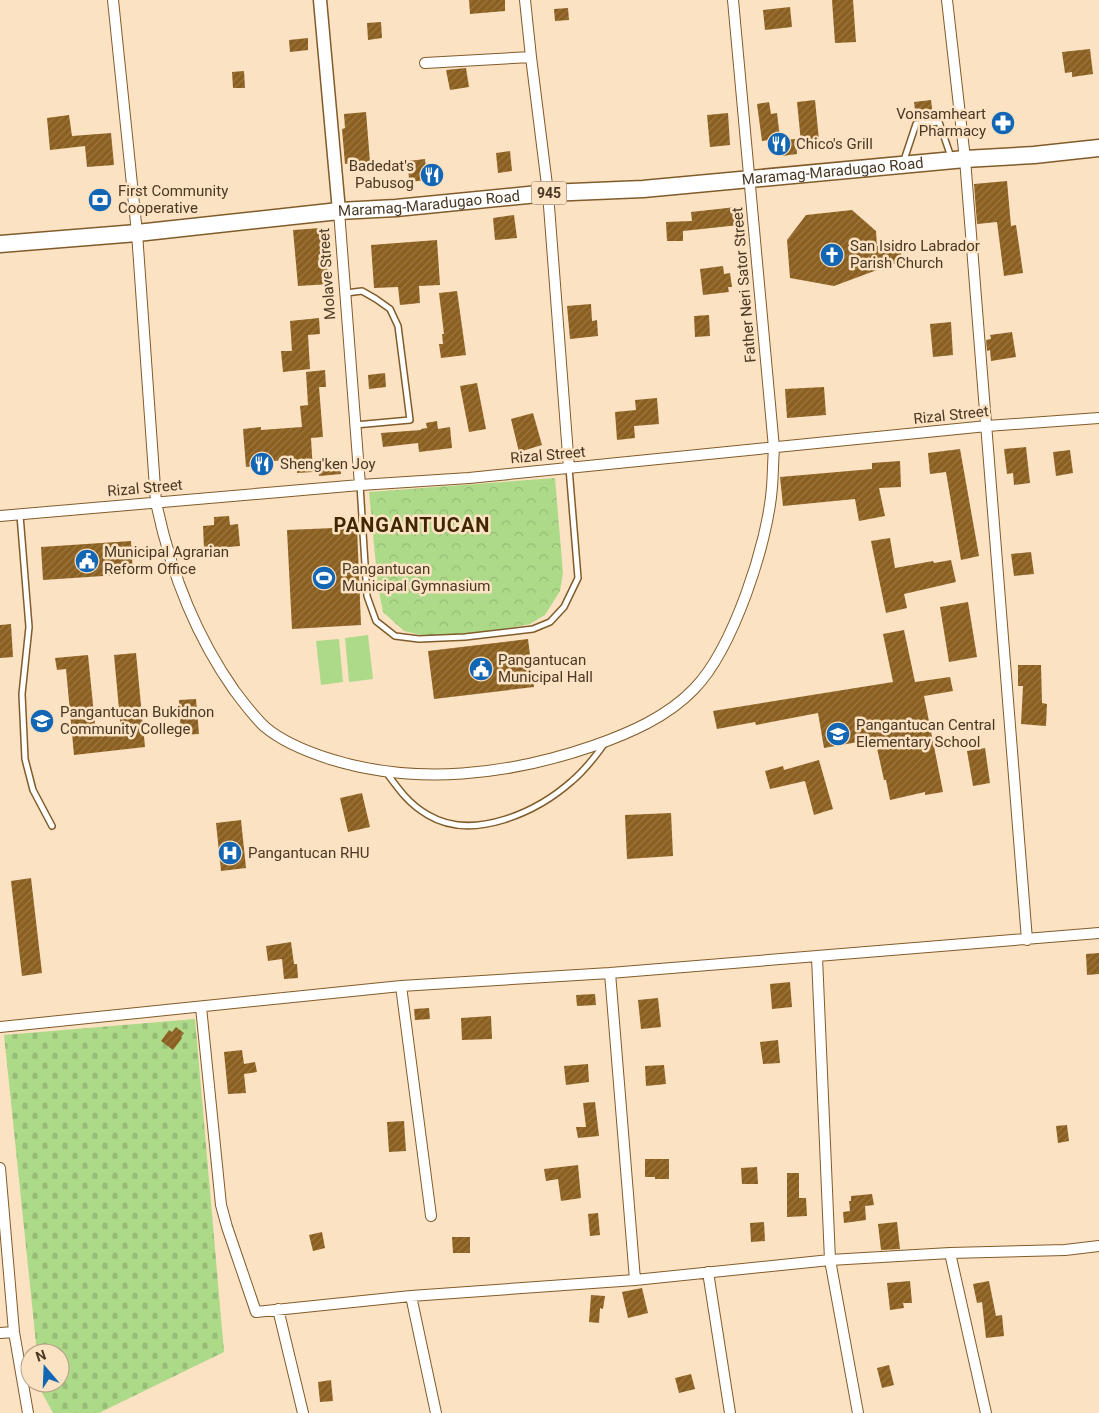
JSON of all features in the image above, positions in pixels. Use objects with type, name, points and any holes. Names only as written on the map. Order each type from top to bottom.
[{"type":"main road","name":"Maramag-Maradugao Road","points":[[0,244],[137,233],[339,211],[396,208],[548,193],[642,189],[959,159],[1034,155],[1099,148]]},
{"type":"street","name":"Father Neri Sator Street","points":[[113,0],[137,233],[156,502],[164,542],[187,606],[222,672],[242,701],[265,727],[287,742],[314,754],[348,765],[385,772],[428,775],[501,770],[536,763],[606,742],[640,727],[672,709],[696,688],[717,657],[738,616],[766,524],[772,488],[774,448],[733,0]]},
{"type":"street","name":"Molave Street","points":[[320,0],[339,211],[360,485]]},
{"type":"street","points":[[525,0],[548,193],[569,468]]},
{"type":"street","points":[[947,0],[959,159],[987,426],[1027,940]]},
{"type":"street","points":[[425,63],[531,57]]},
{"type":"street","name":"Rizal Street","points":[[0,516],[360,485],[469,478],[987,426],[1099,418]]},
{"type":"street","points":[[0,1028],[401,986],[610,973],[1099,933]]},
{"type":"street","points":[[817,957],[830,1260],[858,1413]]},
{"type":"street","points":[[610,973],[635,1280]]},
{"type":"street","points":[[401,986],[430,1216]]},
{"type":"street","points":[[201,1007],[217,1179],[223,1212],[256,1312],[411,1296],[635,1280],[830,1260],[950,1253],[1065,1250],[1099,1246]]},
{"type":"street","points":[[0,1168],[14,1332],[28,1413]]},
{"type":"street","points":[[950,1253],[986,1413]]},
{"type":"street","points":[[708,1272],[730,1413]]},
{"type":"street","points":[[411,1296],[436,1413]]},
{"type":"street","points":[[278,1309],[303,1413]]},
{"type":"street","points":[[0,1333],[14,1332]]},
{"type":"lane","points":[[902,165],[916,124],[939,122],[959,159]]},
{"type":"lane","points":[[345,294],[362,291],[390,309],[398,326],[410,420],[355,425]]},
{"type":"lane","points":[[360,485],[367,596],[376,622],[395,636],[419,639],[465,637],[533,629],[550,622],[564,607],[578,578],[569,468]]},
{"type":"lane","points":[[20,514],[29,627],[22,694],[25,759],[33,790],[52,826]]},
{"type":"lane","points":[[385,772],[407,801],[430,816],[452,825],[475,826],[510,818],[547,800],[590,764],[606,742]]},
{"type":"green space","points":[[555,478],[563,573],[560,591],[545,615],[530,624],[493,631],[430,637],[404,631],[383,612],[378,587],[369,492]]},
{"type":"green space","points":[[368,635],[373,679],[349,682],[345,638]]},
{"type":"green space","points":[[339,639],[343,682],[321,685],[316,641]]},
{"type":"green space","points":[[195,1019],[224,1352],[99,1413],[53,1413],[42,1393],[70,1393],[70,1343],[36,1343],[4,1035]]},
{"type":"building","points":[[469,0],[505,0],[505,11],[470,14]]},
{"type":"building","points":[[832,0],[853,0],[856,42],[835,43]]},
{"type":"building","points":[[790,7],[792,27],[765,30],[763,10]]},
{"type":"building","points":[[568,8],[569,20],[555,21],[554,9]]},
{"type":"building","points":[[381,22],[382,38],[368,40],[367,23]]},
{"type":"building","points":[[308,38],[308,50],[290,52],[289,40]]},
{"type":"building","points":[[1090,49],[1093,74],[1072,77],[1072,72],[1065,73],[1062,52]]},
{"type":"building","points":[[466,68],[469,87],[450,90],[446,70]]},
{"type":"building","points":[[244,71],[245,88],[233,88],[232,72]]},
{"type":"building","points":[[815,100],[819,140],[801,142],[797,102]]},
{"type":"building","points":[[931,100],[933,116],[916,118],[914,102]]},
{"type":"building","points":[[769,102],[771,114],[777,113],[780,138],[762,141],[757,104]]},
{"type":"building","points":[[366,112],[370,162],[345,164],[342,129],[345,128],[344,114]]},
{"type":"building","points":[[728,113],[730,145],[710,147],[707,115]]},
{"type":"building","points":[[69,115],[72,136],[111,133],[114,165],[87,167],[85,146],[50,150],[47,118]]},
{"type":"building","points":[[796,139],[797,154],[782,156],[780,140]]},
{"type":"building","points":[[510,151],[512,171],[498,173],[496,153]]},
{"type":"building","points":[[425,159],[427,180],[409,182],[408,161]]},
{"type":"building","points":[[1007,181],[1011,226],[1016,225],[1023,273],[1004,276],[997,222],[977,224],[974,184]]},
{"type":"building","points":[[736,207],[739,225],[683,231],[683,241],[667,241],[666,222],[692,221],[691,212]]},
{"type":"building","name":"San Isidro Labrador Parish Church","points":[[852,210],[876,231],[877,246],[901,243],[902,263],[877,266],[877,270],[834,286],[790,278],[787,240],[806,215]]},
{"type":"building","points":[[514,215],[517,238],[495,240],[493,218]]},
{"type":"building","points":[[321,228],[326,233],[330,284],[298,286],[293,230]]},
{"type":"building","points":[[437,240],[440,285],[419,286],[420,303],[400,305],[398,287],[374,288],[371,245]]},
{"type":"building","points":[[723,266],[724,274],[730,273],[732,287],[728,287],[729,292],[703,295],[700,269]]},
{"type":"building","points":[[457,291],[466,355],[441,358],[439,344],[443,344],[442,334],[444,334],[439,293]]},
{"type":"building","points":[[591,304],[592,321],[597,320],[598,336],[570,339],[567,306]]},
{"type":"building","points":[[709,315],[710,336],[695,337],[694,316]]},
{"type":"building","points":[[319,318],[320,334],[308,335],[310,369],[283,372],[281,351],[292,351],[290,321]]},
{"type":"building","points":[[951,322],[953,355],[933,357],[930,324]]},
{"type":"building","points":[[1012,332],[1016,357],[991,361],[990,350],[987,351],[986,340],[991,339],[990,335]]},
{"type":"building","points":[[325,370],[326,387],[319,387],[323,437],[311,438],[313,472],[297,473],[296,459],[263,462],[264,465],[246,467],[243,429],[261,427],[261,430],[302,427],[300,406],[308,405],[306,372]]},
{"type":"building","points":[[385,373],[386,387],[369,389],[368,375]]},
{"type":"building","points":[[477,383],[486,429],[469,432],[460,386]]},
{"type":"building","points":[[824,387],[826,415],[787,418],[785,389]]},
{"type":"building","points":[[657,398],[659,424],[634,426],[635,438],[617,440],[615,412],[636,410],[635,400]]},
{"type":"building","points":[[533,413],[542,445],[519,452],[511,419]]},
{"type":"building","points":[[437,421],[438,429],[450,427],[452,448],[419,452],[418,443],[383,447],[381,433],[421,430],[427,428],[426,423]]},
{"type":"building","points":[[1026,447],[1030,483],[1014,485],[1013,473],[1007,474],[1004,449]]},
{"type":"building","points":[[960,449],[979,556],[961,560],[946,472],[930,474],[928,453]]},
{"type":"building","points":[[1070,450],[1073,473],[1056,476],[1053,452]]},
{"type":"building","points":[[900,461],[901,487],[879,488],[885,516],[859,521],[855,499],[783,506],[780,477],[872,469],[872,463]]},
{"type":"building","points":[[340,462],[341,474],[319,476],[318,463]]},
{"type":"building","points":[[229,516],[230,525],[238,524],[240,546],[204,549],[203,526],[214,525],[214,517]]},
{"type":"building","name":"Pangantucan Municipal Gymnasium","points":[[357,527],[361,625],[292,629],[287,530]]},
{"type":"building","points":[[890,538],[895,568],[933,561],[934,563],[951,560],[956,582],[904,594],[907,608],[886,613],[871,541]]},
{"type":"building","name":"Municipal Agrarian Reform Office","points":[[131,541],[133,574],[43,580],[41,547]]},
{"type":"building","points":[[1031,552],[1034,574],[1014,576],[1011,554]]},
{"type":"building","points":[[968,602],[977,657],[949,662],[940,607]]},
{"type":"building","points":[[11,624],[13,657],[0,658],[0,625]]},
{"type":"building","points":[[904,630],[915,682],[950,677],[953,691],[924,696],[943,792],[925,795],[925,792],[890,800],[875,739],[824,748],[818,713],[756,725],[755,722],[717,729],[713,711],[893,682],[883,634]]},
{"type":"building","name":"Pangantucan Municipal Hall","points":[[528,639],[534,687],[434,699],[428,651]]},
{"type":"building","points":[[136,653],[145,747],[74,755],[66,669],[57,670],[55,658],[88,655],[96,734],[121,731],[114,655]]},
{"type":"building","points":[[1018,665],[1041,665],[1042,703],[1047,704],[1046,726],[1021,724],[1023,686],[1018,686]]},
{"type":"building","points":[[196,699],[199,734],[181,735],[179,700]]},
{"type":"building","points":[[985,748],[990,783],[973,786],[967,751]]},
{"type":"building","points":[[819,760],[833,809],[814,815],[805,781],[770,789],[765,771],[783,766],[784,770]]},
{"type":"building","points":[[362,793],[370,827],[348,832],[340,798]]},
{"type":"building","points":[[671,813],[673,856],[627,859],[625,815]]},
{"type":"building","points":[[241,820],[246,868],[221,871],[216,823]]},
{"type":"building","points":[[31,878],[42,973],[22,976],[11,881]]},
{"type":"building","points":[[291,942],[294,964],[297,964],[298,978],[284,979],[282,959],[268,961],[266,946]]},
{"type":"building","points":[[1099,953],[1099,974],[1087,975],[1086,954]]},
{"type":"building","points":[[790,982],[792,1007],[772,1009],[770,984]]},
{"type":"building","points":[[595,994],[596,1005],[577,1006],[576,995]]},
{"type":"building","points":[[658,998],[661,1027],[641,1029],[638,1000]]},
{"type":"building","points":[[429,1008],[430,1019],[415,1020],[414,1009]]},
{"type":"building","points":[[491,1016],[492,1039],[462,1040],[461,1018]]},
{"type":"building","points":[[176,1027],[184,1033],[173,1050],[161,1041],[169,1030],[172,1032]]},
{"type":"building","points":[[778,1040],[780,1063],[763,1064],[760,1042]]},
{"type":"building","points":[[242,1050],[244,1064],[255,1062],[257,1072],[244,1074],[246,1093],[228,1094],[224,1052]]},
{"type":"building","points":[[588,1064],[589,1082],[566,1085],[564,1066]]},
{"type":"building","points":[[664,1065],[666,1084],[646,1086],[645,1066]]},
{"type":"building","points":[[595,1102],[599,1136],[578,1138],[576,1127],[586,1127],[583,1103]]},
{"type":"building","points":[[404,1121],[406,1151],[389,1152],[387,1122]]},
{"type":"building","points":[[1067,1125],[1069,1141],[1058,1143],[1056,1126]]},
{"type":"building","points":[[645,1159],[669,1159],[669,1179],[645,1177]]},
{"type":"building","points":[[578,1165],[581,1198],[561,1201],[558,1179],[546,1181],[544,1169]]},
{"type":"building","points":[[757,1167],[758,1184],[742,1184],[741,1168]]},
{"type":"building","points":[[787,1173],[799,1173],[799,1198],[806,1198],[807,1216],[787,1217]]},
{"type":"building","points":[[872,1194],[874,1205],[865,1206],[866,1220],[844,1223],[843,1212],[850,1211],[849,1201],[851,1201],[851,1196]]},
{"type":"building","points":[[598,1213],[600,1235],[590,1236],[588,1214]]},
{"type":"building","points":[[764,1222],[765,1241],[751,1242],[750,1223]]},
{"type":"building","points":[[897,1222],[900,1249],[881,1250],[878,1224]]},
{"type":"building","points":[[322,1232],[325,1248],[313,1251],[309,1235]]},
{"type":"building","points":[[452,1237],[470,1237],[470,1253],[453,1253]]},
{"type":"building","points":[[910,1281],[912,1303],[903,1303],[904,1308],[890,1310],[887,1283]]},
{"type":"building","points":[[989,1281],[996,1316],[1002,1315],[1004,1336],[986,1338],[982,1302],[977,1303],[973,1284]]},
{"type":"building","points":[[642,1288],[648,1313],[628,1318],[622,1292]]},
{"type":"building","points":[[591,1295],[605,1296],[603,1309],[600,1308],[599,1323],[589,1322]]},
{"type":"building","points":[[889,1365],[894,1385],[882,1388],[877,1368]]},
{"type":"building","points":[[691,1374],[695,1389],[679,1393],[675,1378]]},
{"type":"building","points":[[331,1380],[333,1401],[320,1402],[318,1382]]},
{"type":"place","name":"Vonsamheart Pharmacy","points":[[1003,123]]},
{"type":"place","name":"Chico's Grill","points":[[779,144]]},
{"type":"place","name":"Badedat's Pabusog","points":[[432,175]]},
{"type":"place","name":"First Community Cooperative","points":[[100,200]]},
{"type":"place","name":"San Isidro Labrador Parish Church","points":[[832,255]]},
{"type":"place","name":"Sheng'ken Joy","points":[[262,464]]},
{"type":"place","name":"Municipal Agrarian Reform Office","points":[[87,561]]},
{"type":"place","name":"Pangantucan Municipal Gymnasium","points":[[324,578]]},
{"type":"place","name":"Pangantucan Municipal Hall","points":[[481,669]]},
{"type":"place","name":"Pangantucan Bukidnon Community College","points":[[42,721]]},
{"type":"place","name":"Pangantucan Central Elementary School","points":[[838,734]]},
{"type":"place","name":"Pangantucan RHU","points":[[230,853]]},
{"type":"district","name":"PANGANTUCAN","points":[[412,525]]}]
